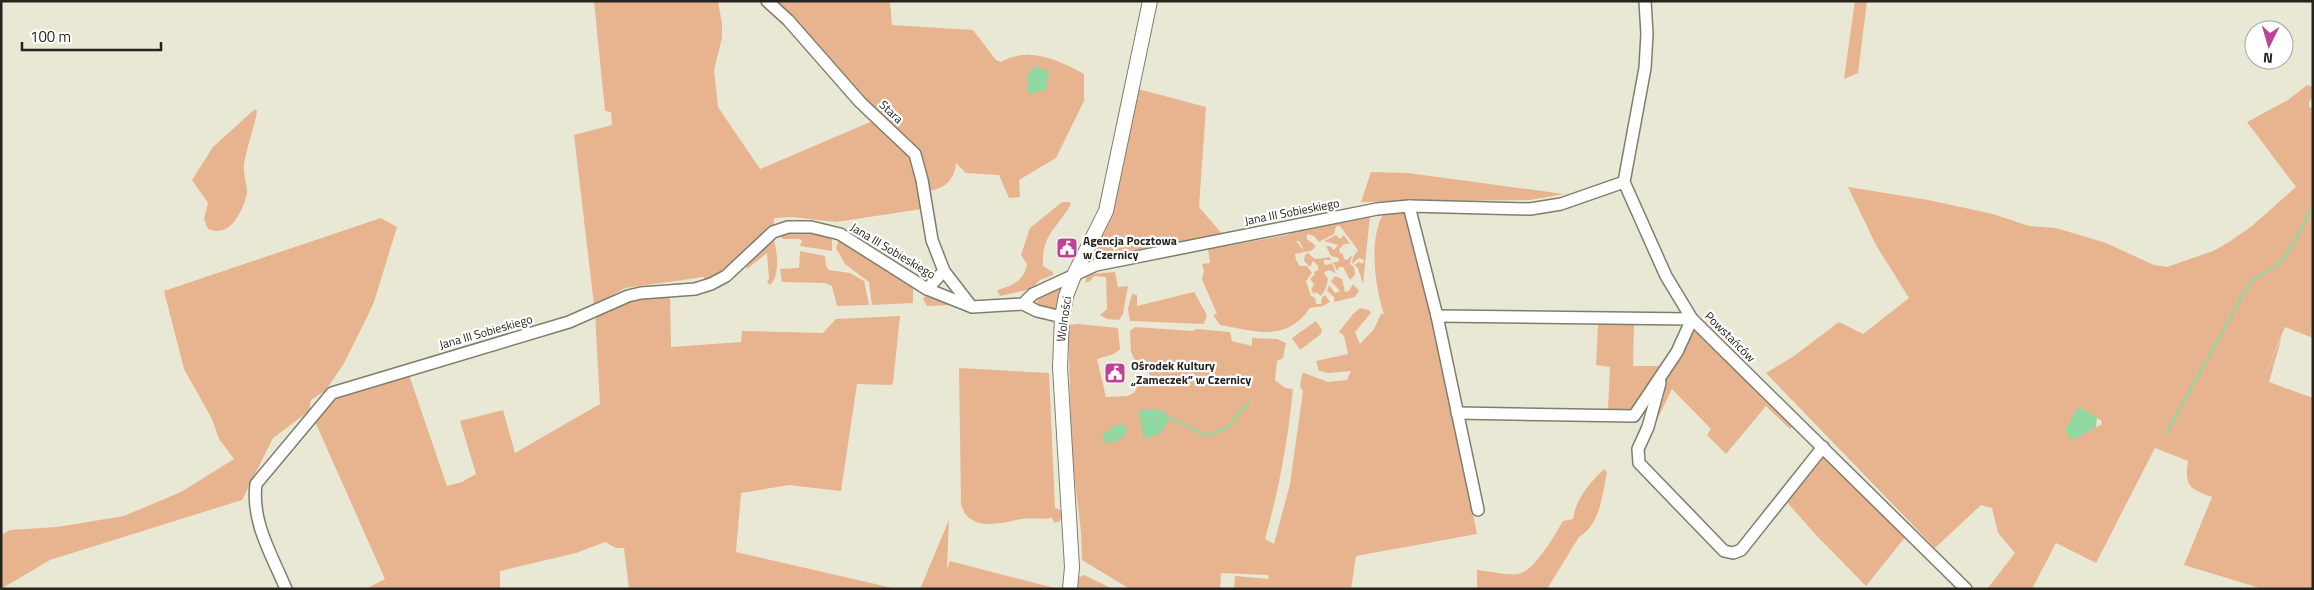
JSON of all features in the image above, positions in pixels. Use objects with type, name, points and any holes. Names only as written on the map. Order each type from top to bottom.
[{"type":"street","name":"Stara","points":[[767,1],[788,20],[860,102],[915,154],[922,180],[932,240],[944,271],[972,307]]},
{"type":"street","name":"Wolności","points":[[1070,589],[1072,558],[1060,368],[1062,316],[1066,296],[1075,273],[1106,211],[1150,1]]},
{"type":"street","points":[[1624,182],[1647,51],[1646,1]]},
{"type":"street","name":"Jana III Sobieskiego","points":[[286,589],[258,522],[254,503],[256,484],[332,393],[569,322],[628,296],[641,293],[695,289],[711,284],[726,276],[773,232],[788,227],[812,227],[840,234],[926,288],[972,307],[1023,304],[1033,294],[1075,273],[1096,265],[1376,209],[1409,206],[1530,209],[1562,204],[1624,182]]},
{"type":"street","name":"Powstańców","points":[[1624,182],[1666,276],[1692,319],[1966,589]]},
{"type":"street","points":[[1409,206],[1436,316],[1478,510]]},
{"type":"street","points":[[926,288],[944,271]]},
{"type":"street","points":[[1023,304],[1044,313],[1062,316]]},
{"type":"street","points":[[1436,316],[1692,319],[1677,352],[1634,416]]},
{"type":"street","points":[[1662,374],[1648,427],[1637,454],[1639,463],[1724,551],[1733,554],[1741,550],[1823,447]]},
{"type":"street","points":[[1457,413],[1634,416],[1648,427]]},
{"type":"shaded area","points":[[594,1],[718,1],[722,24],[722,38],[714,70],[718,107],[760,169],[875,120],[912,155],[922,209],[836,222],[792,217],[774,218],[774,227],[724,273],[704,281],[704,277],[625,288],[594,305],[574,135],[612,125],[611,112],[605,111]]},
{"type":"shaded area","points":[[773,1],[890,1],[892,25],[973,30],[996,60],[1001,62],[1012,57],[1033,55],[1054,60],[1084,74],[1084,101],[1056,158],[1019,180],[1020,197],[1009,198],[999,175],[966,173],[956,163],[954,174],[948,182],[939,188],[928,191],[925,174],[825,52]]},
{"type":"shaded area","points":[[1855,1],[1867,1],[1858,73],[1844,79]]},
{"type":"shaded area","points":[[1034,66],[1049,71],[1046,90],[1029,94],[1026,87],[1029,83],[1026,77]]},
{"type":"shaded area","points":[[2307,85],[2313,87],[2313,97],[2309,102],[2309,107],[2313,108],[2313,338],[2285,327],[2262,381],[2282,336],[2269,382],[2313,398],[2313,589],[2263,589],[2184,565],[2212,497],[2198,492],[2190,485],[2187,476],[2188,461],[2155,448],[2096,563],[2056,543],[2032,589],[1987,589],[2015,553],[1998,533],[1992,508],[1981,505],[1935,548],[1766,373],[1794,356],[1839,322],[1863,334],[1909,298],[1876,245],[1848,187],[1928,200],[1993,214],[2029,226],[2056,228],[2106,243],[2154,265],[2167,267],[2213,251],[2229,242],[2252,226],[2296,187],[2247,122],[2288,100]],"holes":[[[2078,407],[2102,421],[2101,425],[2096,427]]]},
{"type":"shaded area","points":[[1138,89],[1206,107],[1199,207],[1223,235],[1093,261],[1091,254]]},
{"type":"shaded area","points":[[255,109],[257,111],[256,118],[244,164],[247,194],[242,209],[229,227],[216,231],[208,229],[204,219],[208,203],[192,180],[213,147]]},
{"type":"shaded area","points":[[1371,172],[1408,173],[1564,194],[1530,200],[1361,202]]},
{"type":"shaded area","points":[[1062,202],[1069,202],[1071,204],[1047,239],[1043,255],[1043,266],[1053,272],[1053,275],[1040,280],[1031,289],[1000,296],[997,290],[1008,287],[1023,275],[1027,264],[1021,255],[1030,228]]},
{"type":"shaded area","points":[[1405,211],[1433,321],[1477,534],[1356,556],[1351,589],[1234,589],[1235,576],[1269,579],[1268,575],[1221,573],[1220,589],[1130,589],[1082,560],[1081,532],[1072,458],[1068,325],[1078,324],[1118,328],[1120,349],[1114,354],[1097,359],[1106,397],[1128,396],[1135,392],[1137,385],[1151,383],[1148,366],[1135,361],[1131,352],[1130,331],[1135,327],[1230,332],[1232,341],[1252,346],[1252,338],[1277,339],[1286,343],[1283,358],[1277,361],[1275,380],[1285,388],[1293,389],[1282,465],[1265,539],[1274,544],[1290,484],[1303,391],[1300,387],[1302,374],[1304,373],[1328,382],[1347,380],[1351,371],[1328,373],[1319,371],[1316,361],[1348,354],[1344,336],[1339,332],[1360,308],[1369,310],[1371,313],[1355,332],[1360,344],[1374,329],[1381,314],[1384,314],[1376,277],[1376,235],[1384,213]]},
{"type":"shaded area","points":[[1370,215],[1363,284],[1358,268],[1354,265],[1359,262],[1363,264],[1364,260],[1359,258],[1352,264],[1353,257],[1358,250],[1340,226],[1336,226],[1334,234],[1319,242],[1314,236],[1307,234],[1307,239],[1316,246],[1311,251],[1295,254],[1300,266],[1307,266],[1312,273],[1306,281],[1316,304],[1321,304],[1322,297],[1325,295],[1330,302],[1323,306],[1310,308],[1301,319],[1291,326],[1269,332],[1220,325],[1213,315],[1217,314],[1202,279],[1204,271],[1202,264],[1210,263],[1208,249],[1166,258],[1165,253],[1221,242],[1227,246],[1287,235],[1306,227]],"holes":[[[1296,241],[1299,241],[1305,252]]]},
{"type":"shaded area","points":[[381,218],[397,227],[374,302],[368,315],[343,365],[325,391],[311,400],[309,411],[273,438],[242,500],[50,560],[1,589],[1,535],[10,530],[57,527],[124,516],[181,492],[234,459],[219,439],[212,419],[184,369],[164,291]]},
{"type":"shaded area","points":[[785,232],[813,232],[832,236],[832,251],[800,246],[802,241],[800,239],[783,239],[781,237]]},
{"type":"shaded area","points":[[1336,235],[1340,239],[1344,235],[1350,244],[1344,244],[1339,249],[1344,259],[1347,260],[1352,255],[1350,264],[1354,267],[1355,275],[1350,280],[1343,267],[1339,267],[1337,271],[1333,262],[1338,262],[1339,258],[1331,256],[1326,246],[1330,246],[1334,250],[1338,245],[1324,241]]},
{"type":"shaded area","points":[[773,237],[777,255],[777,269],[770,285],[767,282],[769,279],[767,253],[747,269],[745,263]]},
{"type":"shaded area","points":[[839,240],[913,286],[913,303],[872,305],[869,282],[845,264],[836,248]]},
{"type":"shaded area","points":[[800,251],[825,256],[826,266],[829,270],[850,273],[864,281],[869,305],[837,306],[832,286],[825,283],[782,282],[780,269],[799,268]]},
{"type":"shaded area","points":[[1308,253],[1315,259],[1330,257],[1331,260],[1324,260],[1324,264],[1332,263],[1336,273],[1328,270],[1324,273],[1328,279],[1326,288],[1321,296],[1316,292],[1314,294],[1311,290],[1314,284],[1310,279],[1315,274],[1314,272],[1318,270],[1318,266],[1313,261],[1310,267],[1304,261],[1305,255]]},
{"type":"shaded area","points":[[1115,272],[1118,287],[1128,286],[1123,314],[1119,320],[1107,319],[1100,315],[1107,309],[1106,277],[1094,276],[1085,283],[1087,274]]},
{"type":"shaded area","points":[[1335,276],[1342,279],[1345,292],[1349,291],[1353,284],[1359,291],[1355,297],[1334,302],[1334,297],[1327,291],[1329,285],[1335,293],[1340,291],[1331,281]]},
{"type":"shaded area","points":[[1055,288],[1063,290],[1058,308],[1047,310],[1038,305],[1037,301],[1040,296]]},
{"type":"shaded area","points":[[670,291],[671,347],[741,342],[742,331],[823,333],[836,319],[900,316],[893,383],[891,385],[857,384],[841,491],[789,485],[741,493],[736,552],[897,589],[629,589],[624,548],[616,548],[605,542],[576,553],[500,571],[500,589],[366,589],[385,579],[313,417],[332,393],[409,375],[447,486],[462,482],[476,474],[460,421],[503,410],[515,453],[600,404],[595,312],[628,296]]},
{"type":"shaded area","points":[[1194,292],[1207,315],[1204,324],[1130,321],[1128,309],[1132,294],[1137,295],[1137,306]]},
{"type":"shaded area","points":[[927,293],[951,301],[951,305],[927,306],[923,299]]},
{"type":"shaded area","points":[[1316,321],[1322,330],[1321,334],[1300,350],[1292,338]]},
{"type":"shaded area","points":[[1598,323],[1634,324],[1633,366],[1662,366],[1633,410],[1608,411],[1610,367],[1596,365]]},
{"type":"shaded area","points":[[1694,325],[1794,423],[1790,429],[1766,406],[1726,454],[1707,435],[1711,429],[1672,389],[1657,420],[1654,418],[1665,376]]},
{"type":"shaded area","points":[[959,368],[1049,373],[1055,508],[1063,511],[1060,521],[1054,523],[1052,518],[1025,519],[983,524],[975,522],[964,512],[961,503]]},
{"type":"shaded area","points":[[2078,407],[2097,417],[2096,427],[2072,440],[2065,430]]},
{"type":"shaded area","points":[[1141,410],[1163,411],[1170,418],[1161,433],[1144,439],[1139,413]]},
{"type":"shaded area","points":[[1117,424],[1127,426],[1126,434],[1118,441],[1106,443],[1101,436]]},
{"type":"shaded area","points":[[1823,451],[1906,536],[1866,586],[1785,500]]},
{"type":"shaded area","points":[[1604,469],[1607,473],[1596,517],[1579,537],[1547,589],[1477,589],[1477,570],[1519,574],[1532,566],[1563,521],[1573,519],[1580,498]]},
{"type":"shaded area","points":[[949,520],[947,569],[950,561],[1058,589],[920,589]]},
{"type":"shaded area","points":[[1084,575],[1113,589],[1077,589],[1079,577]]},
{"type":"waterway","points":[[2166,433],[2251,281],[2279,264],[2292,246],[2313,206]]},
{"type":"waterway","points":[[1170,418],[1207,436],[1228,427],[1249,402]]},
{"type":"place","name":"Agencja Pocztowa w Czernicy","points":[[1067,248]]},
{"type":"place","name":"Ośrodek Kultury „Zameczek” w Czernicy","points":[[1115,373]]}]
